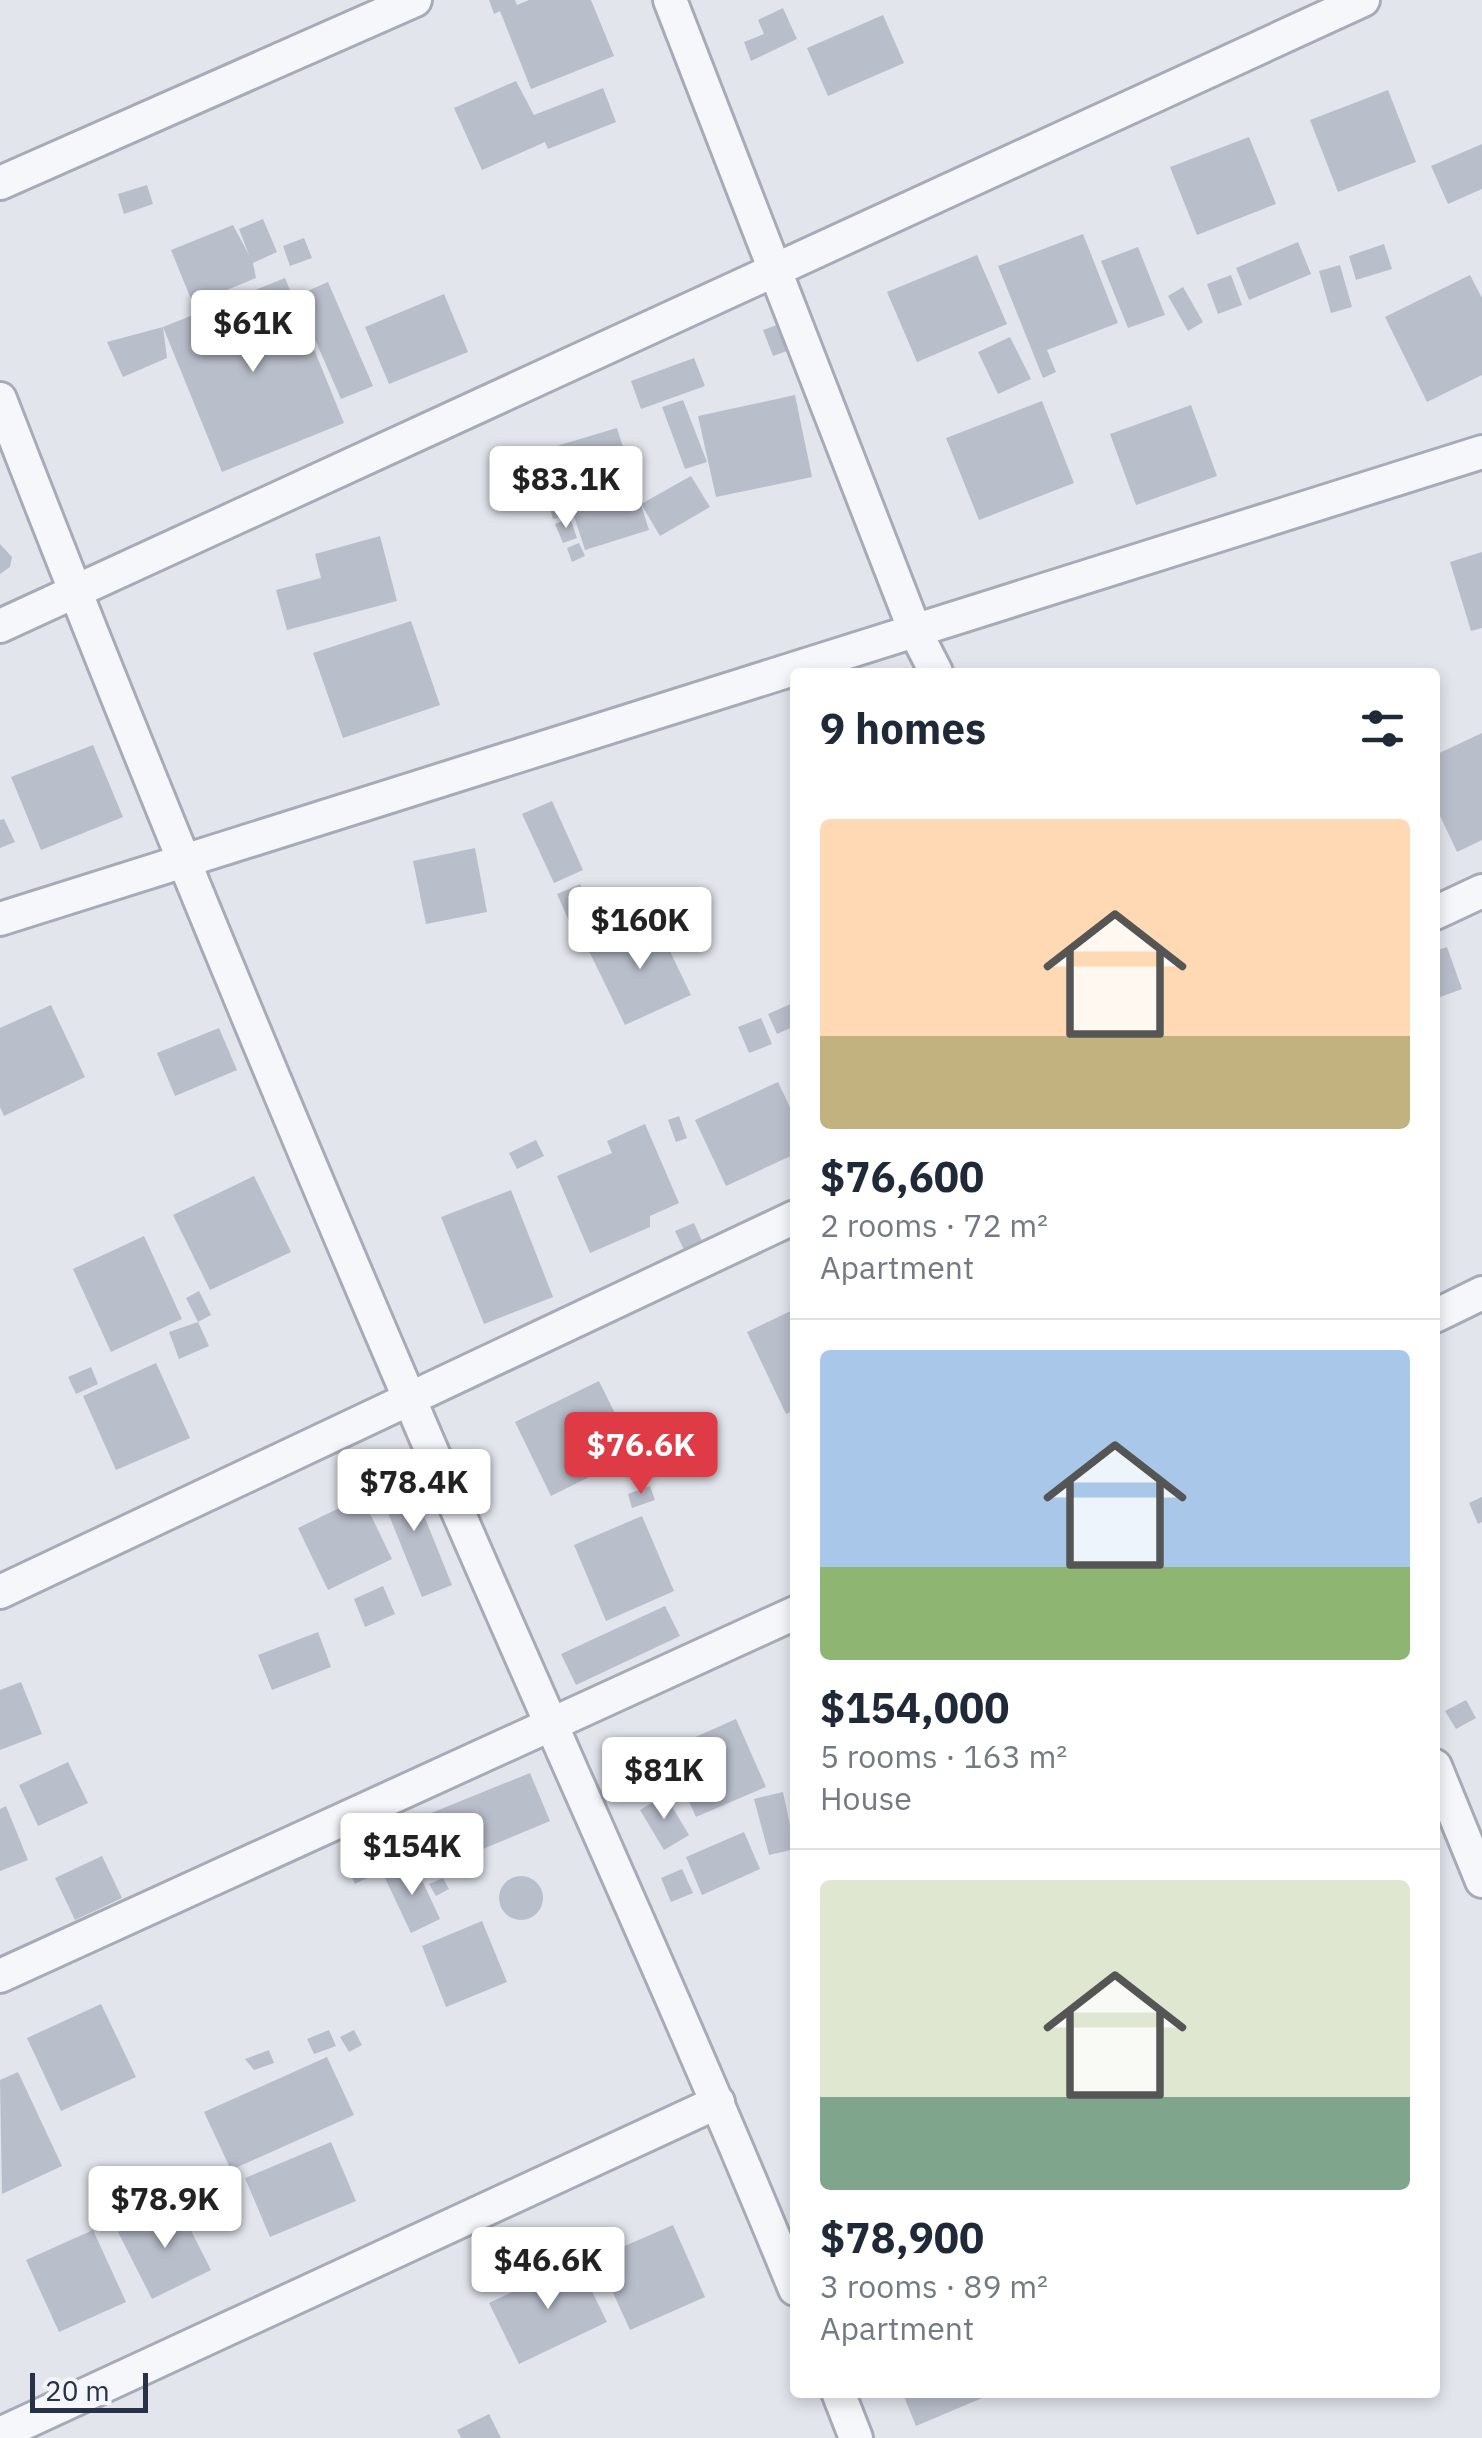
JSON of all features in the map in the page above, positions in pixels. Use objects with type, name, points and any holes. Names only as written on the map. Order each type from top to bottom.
[{"type":"street","points":[[0,183],[415,0]]},
{"type":"street","points":[[670,0],[915,630],[934,668]]},
{"type":"street","points":[[0,626],[1363,0]]},
{"type":"street","points":[[0,399],[74,592],[409,1398],[718,2102],[790,2276]]},
{"type":"street","points":[[795,668],[1482,452]]},
{"type":"street","points":[[0,918],[790,669]]},
{"type":"street","points":[[1440,912],[1482,891]]},
{"type":"street","points":[[0,1592],[790,1218]]},
{"type":"street","points":[[1440,1314],[1482,1293]]},
{"type":"street","points":[[0,1976],[790,1615]]},
{"type":"street","points":[[1440,1778],[1482,1881]]},
{"type":"street","points":[[0,2435],[718,2102]]},
{"type":"street","points":[[840,2398],[856,2438]]},
{"type":"building","points":[[489,0],[515,0],[517,5],[529,0],[591,0],[614,56],[531,89],[500,11],[494,14]]},
{"type":"building","points":[[783,8],[797,39],[751,61],[744,42],[764,34],[758,20]]},
{"type":"building","points":[[883,15],[904,63],[828,96],[807,48]]},
{"type":"building","points":[[516,81],[534,115],[603,88],[616,122],[548,149],[545,142],[482,170],[454,108]]},
{"type":"building","points":[[1388,90],[1416,162],[1338,192],[1310,120]]},
{"type":"building","points":[[1249,137],[1276,204],[1197,235],[1170,167]]},
{"type":"building","points":[[1482,144],[1482,189],[1448,204],[1431,166]]},
{"type":"building","points":[[147,185],[153,204],[124,214],[118,194]]},
{"type":"building","points":[[263,219],[277,252],[253,263],[256,278],[193,304],[171,250],[233,225],[249,255],[239,229]]},
{"type":"building","points":[[1083,234],[1118,323],[1047,350],[1056,372],[1043,378],[998,266]]},
{"type":"building","points":[[304,238],[312,258],[290,266],[283,246]]},
{"type":"building","points":[[1298,242],[1311,274],[1249,300],[1236,268]]},
{"type":"building","points":[[1384,244],[1392,269],[1356,280],[1349,256]]},
{"type":"building","points":[[1138,247],[1165,315],[1128,328],[1101,261]]},
{"type":"building","points":[[977,255],[1007,324],[917,362],[887,292]]},
{"type":"building","points":[[1340,265],[1352,307],[1331,313],[1319,271]]},
{"type":"building","points":[[1231,275],[1242,305],[1218,314],[1207,284]]},
{"type":"building","points":[[1470,275],[1482,298],[1482,375],[1427,402],[1385,317]]},
{"type":"building","points":[[285,278],[344,423],[222,472],[163,327]]},
{"type":"building","points":[[328,282],[373,386],[341,399],[296,296]]},
{"type":"building","points":[[1183,287],[1203,322],[1188,331],[1168,296]]},
{"type":"building","points":[[444,294],[468,352],[389,384],[365,327]]},
{"type":"building","points":[[785,322],[795,348],[773,356],[763,330]]},
{"type":"building","points":[[163,327],[167,358],[123,377],[107,342]]},
{"type":"building","points":[[1010,337],[1031,379],[998,394],[978,352]]},
{"type":"building","points":[[694,358],[705,386],[641,409],[631,381]]},
{"type":"building","points":[[795,395],[812,477],[716,497],[698,416]]},
{"type":"building","points":[[683,400],[707,462],[685,469],[662,407]]},
{"type":"building","points":[[1042,401],[1074,483],[979,520],[946,438]]},
{"type":"building","points":[[1191,405],[1217,476],[1136,505],[1110,434]]},
{"type":"building","points":[[617,428],[649,530],[585,550],[573,513],[553,519],[533,453]]},
{"type":"building","points":[[691,476],[710,507],[660,536],[641,504]]},
{"type":"building","points":[[570,518],[577,538],[563,543],[555,524]]},
{"type":"building","points":[[380,536],[397,601],[287,630],[276,590],[321,578],[315,554]]},
{"type":"building","points":[[579,543],[585,556],[572,562],[567,548]]},
{"type":"building","points":[[0,544],[12,557],[10,567],[0,574]]},
{"type":"building","points":[[1482,552],[1482,628],[1471,631],[1450,562]]},
{"type":"building","points":[[411,621],[440,705],[343,738],[313,653]]},
{"type":"building","points":[[1482,733],[1482,840],[1457,852],[1440,816],[1440,753]]},
{"type":"building","points":[[93,745],[123,817],[41,850],[11,777]]},
{"type":"building","points":[[552,801],[583,870],[554,883],[522,814]]},
{"type":"building","points":[[4,819],[15,842],[0,848],[0,820]]},
{"type":"building","points":[[475,848],[487,912],[426,924],[413,861]]},
{"type":"building","points":[[580,884],[592,911],[569,921],[557,894]]},
{"type":"building","points":[[654,918],[691,995],[625,1025],[588,949]]},
{"type":"building","points":[[1447,947],[1462,989],[1440,997],[1440,949]]},
{"type":"building","points":[[790,1004],[790,1028],[777,1034],[768,1014]]},
{"type":"building","points":[[51,1005],[85,1077],[4,1116],[0,1107],[0,1028]]},
{"type":"building","points":[[761,1018],[772,1044],[749,1053],[738,1027]]},
{"type":"building","points":[[219,1028],[237,1070],[175,1096],[157,1053]]},
{"type":"building","points":[[778,1082],[790,1107],[790,1156],[726,1186],[695,1120]]},
{"type":"building","points":[[679,1116],[687,1138],[676,1142],[668,1120]]},
{"type":"building","points":[[645,1124],[679,1203],[650,1216],[650,1227],[590,1253],[557,1176],[612,1153],[607,1141]]},
{"type":"building","points":[[536,1140],[544,1156],[517,1169],[509,1153]]},
{"type":"building","points":[[254,1176],[291,1252],[210,1290],[173,1215]]},
{"type":"building","points":[[511,1190],[553,1297],[484,1324],[441,1217]]},
{"type":"building","points":[[694,1223],[705,1248],[687,1256],[675,1231]]},
{"type":"building","points":[[144,1236],[182,1319],[111,1352],[73,1269]]},
{"type":"building","points":[[199,1291],[211,1315],[198,1322],[186,1298]]},
{"type":"building","points":[[790,1311],[790,1412],[786,1414],[747,1332]]},
{"type":"building","points":[[198,1322],[209,1346],[179,1359],[169,1332]]},
{"type":"building","points":[[156,1363],[190,1438],[116,1470],[83,1396]]},
{"type":"building","points":[[91,1367],[98,1384],[76,1394],[68,1377]]},
{"type":"building","points":[[599,1381],[635,1454],[551,1496],[515,1422]]},
{"type":"building","points":[[406,1471],[452,1585],[422,1597],[376,1483]]},
{"type":"building","points":[[650,1486],[655,1500],[632,1508],[628,1494]]},
{"type":"building","points":[[362,1497],[392,1559],[328,1590],[298,1528]]},
{"type":"building","points":[[1482,1497],[1482,1522],[1478,1524],[1469,1503]]},
{"type":"building","points":[[642,1516],[674,1591],[606,1621],[574,1545]]},
{"type":"building","points":[[383,1586],[395,1614],[365,1627],[354,1599]]},
{"type":"building","points":[[665,1606],[680,1636],[576,1685],[561,1654]]},
{"type":"building","points":[[318,1632],[331,1667],[272,1690],[258,1655]]},
{"type":"building","points":[[21,1682],[42,1734],[0,1750],[0,1690]]},
{"type":"building","points":[[1466,1700],[1476,1718],[1456,1729],[1445,1711]]},
{"type":"building","points":[[736,1719],[766,1787],[696,1817],[666,1750]]},
{"type":"building","points":[[68,1762],[88,1803],[38,1826],[19,1785]]},
{"type":"building","points":[[530,1773],[550,1821],[430,1871],[409,1822]]},
{"type":"building","points":[[783,1792],[790,1850],[769,1855],[754,1799]]},
{"type":"building","points":[[665,1795],[689,1835],[664,1850],[640,1810]]},
{"type":"building","points":[[6,1806],[28,1860],[0,1871],[0,1809]]},
{"type":"building","points":[[399,1827],[412,1855],[355,1884],[341,1855]]},
{"type":"building","points":[[744,1832],[760,1869],[702,1895],[686,1857]]},
{"type":"building","points":[[102,1856],[122,1898],[75,1920],[55,1878]]},
{"type":"building","points":[[414,1863],[440,1919],[411,1933],[384,1876]]},
{"type":"building","points":[[682,1869],[693,1893],[671,1902],[661,1878]]},
{"type":"building","points":[[521,1876],[537,1882],[543,1898],[537,1914],[521,1920],[505,1914],[499,1898],[505,1882]]},
{"type":"building","points":[[443,1878],[449,1889],[436,1896],[429,1884]]},
{"type":"building","points":[[482,1921],[507,1982],[446,2007],[422,1946]]},
{"type":"building","points":[[101,2004],[136,2077],[61,2111],[27,2038]]},
{"type":"building","points":[[329,2030],[336,2046],[314,2054],[307,2039]]},
{"type":"building","points":[[354,2030],[362,2045],[349,2052],[340,2037]]},
{"type":"building","points":[[269,2050],[274,2063],[254,2070],[245,2059]]},
{"type":"building","points":[[327,2057],[354,2115],[231,2170],[204,2112]]},
{"type":"building","points":[[18,2072],[62,2166],[2,2194],[0,2080]]},
{"type":"building","points":[[331,2142],[356,2201],[270,2237],[245,2178]]},
{"type":"building","points":[[177,2203],[211,2270],[152,2299],[118,2232]]},
{"type":"building","points":[[673,2225],[705,2297],[630,2330],[597,2258]]},
{"type":"building","points":[[93,2230],[126,2302],[59,2332],[26,2260]]},
{"type":"building","points":[[577,2261],[607,2322],[519,2364],[489,2303]]},
{"type":"building","points":[[904,2398],[982,2398],[916,2426]]},
{"type":"building","points":[[489,2414],[501,2438],[461,2438],[457,2430]]}]
